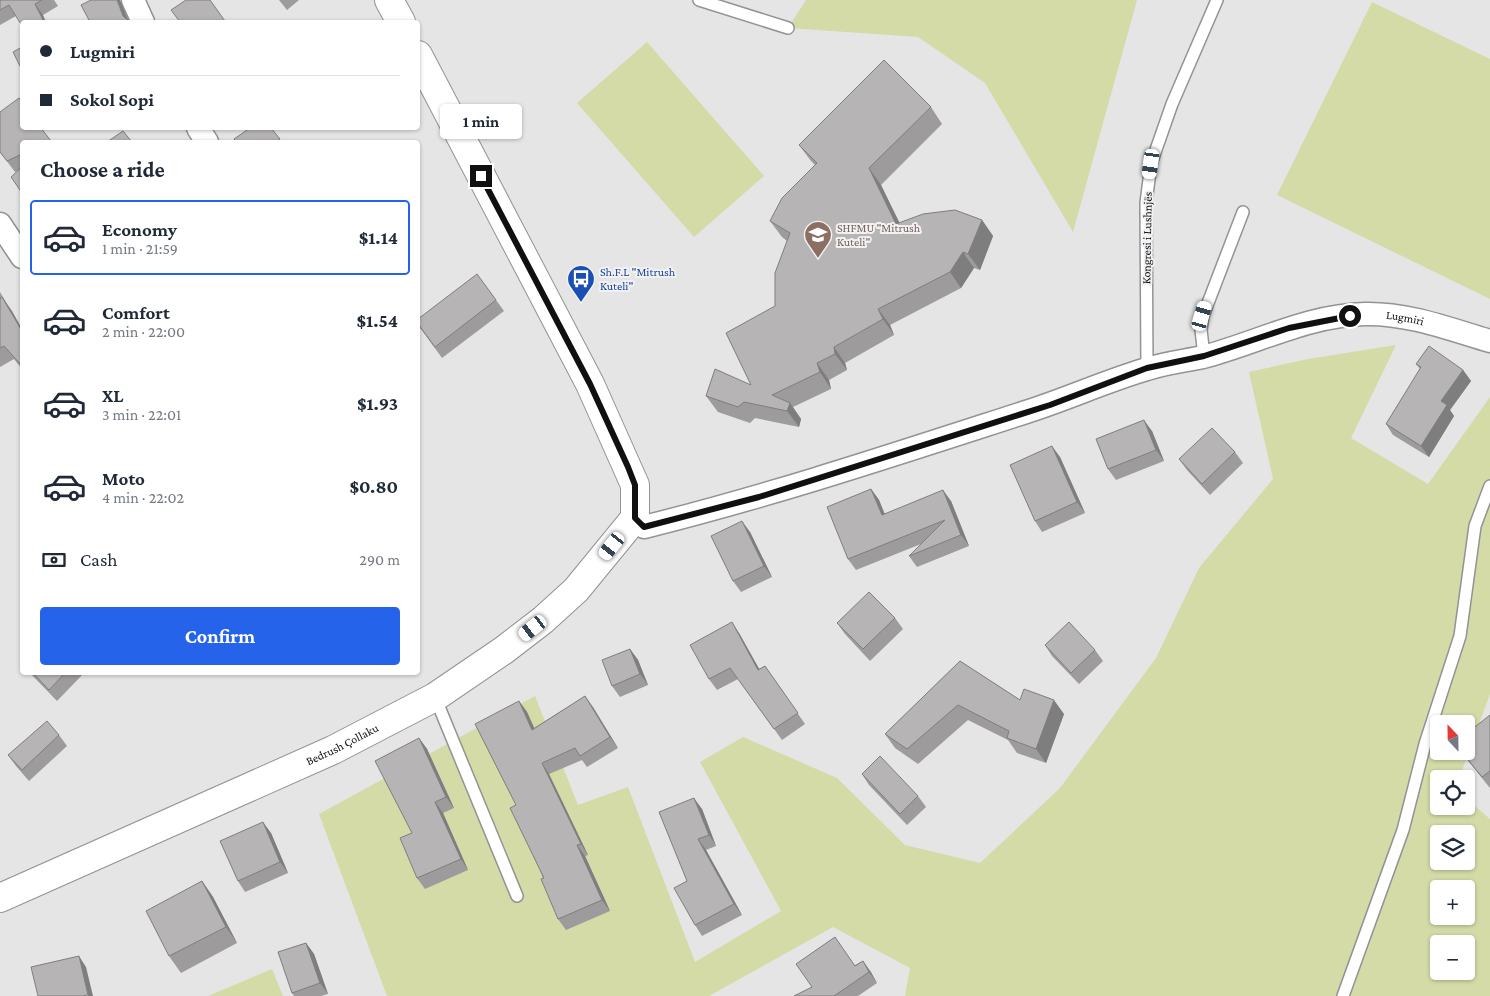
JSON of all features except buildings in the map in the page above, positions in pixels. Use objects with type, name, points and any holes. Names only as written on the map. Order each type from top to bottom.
[{"type":"street","points":[[133,0],[143,20]]},
{"type":"street","points":[[389,0],[400,20]]},
{"type":"street","points":[[420,59],[590,384],[635,485],[635,518]]},
{"type":"street","points":[[0,224],[20,255]]},
{"type":"street","name":"Lugmiri","points":[[635,518],[644,527],[742,503],[1050,405],[1147,368],[1204,356],[1289,328],[1335,318],[1364,314],[1422,320],[1490,341]]},
{"type":"street","name":"Bedrush Çollaku","points":[[0,898],[333,750],[435,697],[504,650],[576,590],[635,518]]},
{"type":"lane","points":[[699,0],[788,28]]},
{"type":"lane","name":"Kongresi i Lushnjës","points":[[1147,368],[1146,203],[1151,164],[1172,104],[1217,0]]},
{"type":"lane","points":[[1204,356],[1201,330],[1202,316],[1243,212]]},
{"type":"lane","points":[[1343,996],[1403,830],[1425,744],[1460,636],[1475,526],[1490,486]]},
{"type":"lane","points":[[435,697],[517,896]]},
{"type":"green space","points":[[806,0],[1137,0],[1073,232],[985,83],[918,37],[788,28]]},
{"type":"green space","points":[[1372,2],[1490,59],[1490,299],[1277,195]]},
{"type":"green space","points":[[647,42],[764,176],[694,237],[577,103]]},
{"type":"green space","points":[[1396,345],[1351,438],[1428,484],[1490,397],[1490,694],[1475,735],[1475,715],[1430,715],[1430,760],[1466,760],[1462,770],[1430,770],[1430,815],[1475,815],[1475,806],[1490,819],[1490,996],[905,996],[910,968],[833,927],[709,996],[387,996],[319,814],[535,696],[578,805],[628,787],[695,962],[781,911],[700,762],[743,737],[837,778],[905,845],[980,863],[1060,788],[1156,658],[1199,568],[1273,479],[1249,372],[1308,359]]},
{"type":"green space","points":[[272,969],[283,996],[208,996]]},
{"type":"place","name":"SHFMU \"Mitrush Kuteli\"","points":[[818,259]]},
{"type":"place","name":"Sh.F.L \"Mitrush Kuteli\"","points":[[581,303]]},
{"type":"route","points":[[481,176],[590,384],[635,485],[635,518],[644,527],[742,503],[1050,405],[1147,368],[1204,356],[1289,328],[1350,316]]}]
